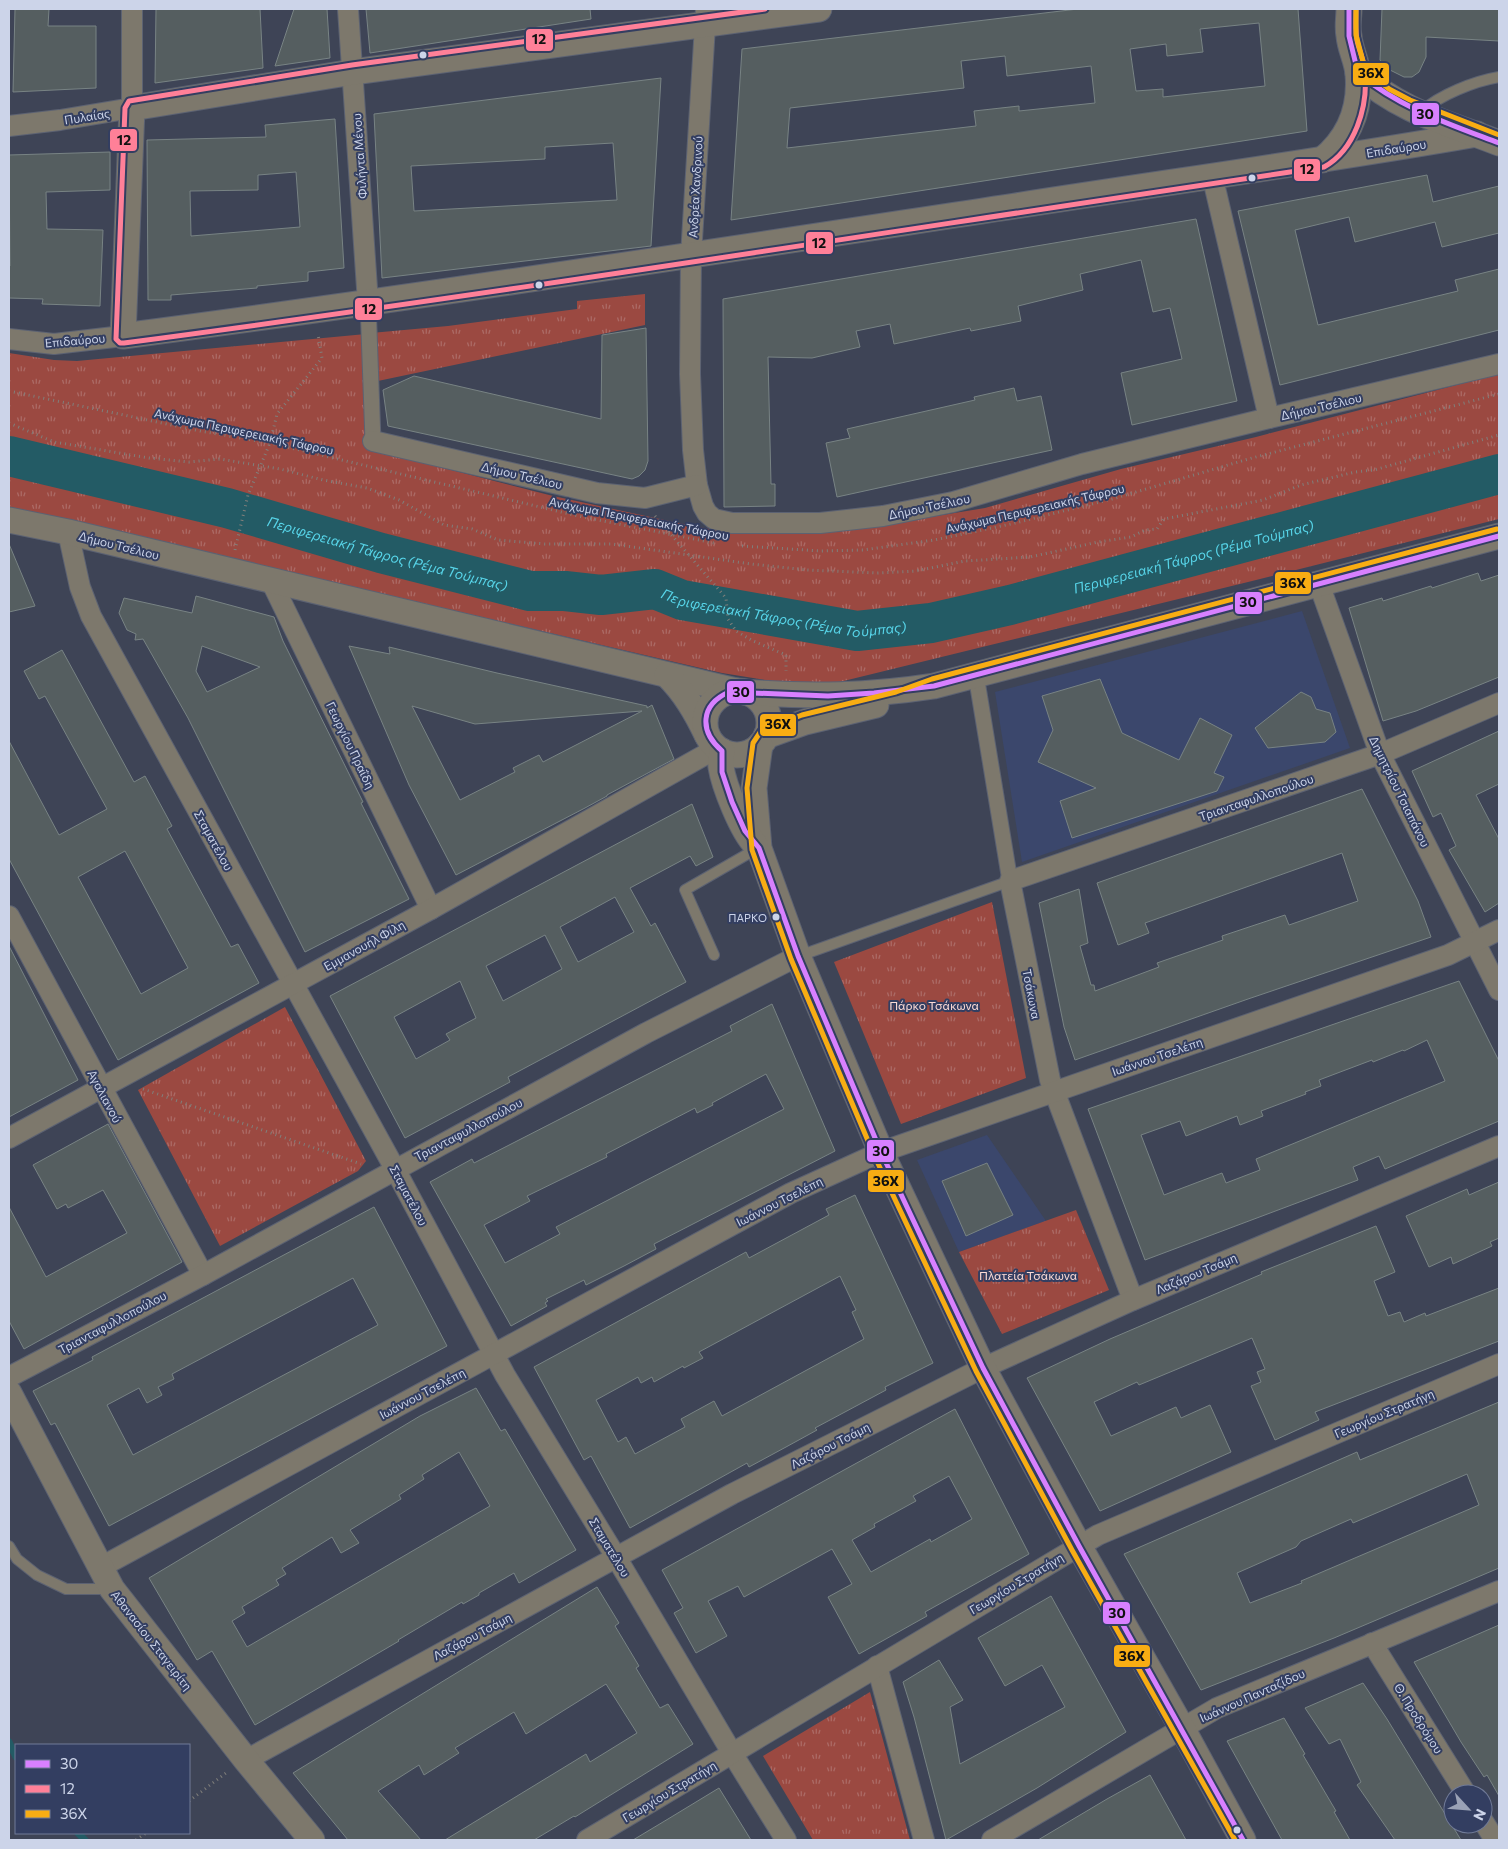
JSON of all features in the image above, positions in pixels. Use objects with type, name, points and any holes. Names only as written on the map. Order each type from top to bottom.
[{"type":"street","points":[[123,336],[132,108],[132,9]]},
{"type":"street","name":"Φιλήντα Μένου","points":[[348,9],[368,303]]},
{"type":"street","name":"Πυλαίας","points":[[9,126],[67,119],[705,17],[819,9]]},
{"type":"street","points":[[1333,9],[1349,36]]},
{"type":"street","points":[[1322,160],[1336,148],[1351,125],[1357,106],[1358,73],[1349,36],[1349,9]]},
{"type":"street","name":"Ανδρέα Χανδρινού","points":[[696,485],[692,442],[690,374],[691,256],[705,17]]},
{"type":"street","name":"Επιδαύρου","points":[[1358,73],[1385,95],[1420,113],[1488,139]]},
{"type":"street","name":"Επιδαύρου","points":[[9,339],[54,344],[368,303],[691,256],[1212,175],[1488,139]]},
{"type":"street","points":[[1212,175],[1270,418]]},
{"type":"street","points":[[368,303],[373,441]]},
{"type":"street","name":"Δήμου Τσέλιου","points":[[373,441],[597,493],[645,498],[696,485],[707,513],[714,519],[722,521],[776,524],[820,523],[883,516],[953,502],[1082,464],[1499,364]]},
{"type":"street","name":"Δήμου Τσέλιου","points":[[9,520],[68,532],[740,692],[835,696],[934,686]]},
{"type":"street","name":"Σταματέλου","points":[[68,532],[80,588],[91,616],[294,984],[494,1354],[732,1754],[786,1840]]},
{"type":"street","name":"Δήμου Τσέλιου","points":[[763,741],[805,722],[898,699],[934,686],[1499,536]]},
{"type":"street","name":"Γεωργίου Πραΐδη","points":[[271,581],[431,909]]},
{"type":"street","name":"Δημητρίου Τσιαπάνου","points":[[1318,584],[1380,754],[1499,990]]},
{"type":"street","points":[[667,675],[684,694],[716,745],[732,754],[742,754],[751,751],[763,741]]},
{"type":"street","name":"Τσάκωνα","points":[[976,675],[1010,881],[1048,1071],[1054,1092],[1133,1300]]},
{"type":"street","points":[[759,848],[750,839],[725,783],[716,745],[706,719],[712,704],[725,694],[740,692],[754,696],[765,709],[769,725],[763,741],[754,788],[759,848],[798,956],[881,1152],[983,1368],[1079,1546],[1243,1840]]},
{"type":"street","name":"Τριανταφυλλοπούλου","points":[[1010,881],[1380,754],[1499,703]]},
{"type":"street","name":"Εμμανουήλ Φίλη","points":[[9,1138],[431,909],[716,745]]},
{"type":"street","name":"Αγαλιανού","points":[[9,916],[108,1084],[202,1275]]},
{"type":"street","name":"Ιωάννου Τσελέπη","points":[[101,1567],[791,1193],[881,1152],[1421,965],[1475,943],[1499,930]]},
{"type":"street","name":"Τριανταφυλλοπούλου","points":[[9,1377],[202,1275],[646,1033],[798,956]]},
{"type":"street","name":"Λαζάρου Τσάμη","points":[[246,1760],[732,1494],[983,1368],[1133,1300],[1499,1146]]},
{"type":"street","name":"Γεωργίου Στρατήγη","points":[[587,1840],[1079,1546],[1121,1525],[1499,1364]]},
{"type":"street","name":"Αθανασίου Σταγειρίτη","points":[[9,1393],[112,1588],[246,1760],[312,1840]]},
{"type":"street","name":"Ιωάννου Πανταζίδου","points":[[992,1840],[1217,1708],[1499,1591]]},
{"type":"street","name":"Θ. Προδρόμου","points":[[1372,1643],[1460,1784]]},
{"type":"street","points":[[877,1666],[924,1840]]},
{"type":"lane","points":[[1420,113],[1428,105],[1440,98],[1499,77]]},
{"type":"lane","points":[[714,956],[685,890],[759,848]]},
{"type":"lane","points":[[798,956],[1010,881]]},
{"type":"lane","points":[[9,1546],[17,1559],[37,1575],[66,1589],[112,1588]]},
{"type":"path","points":[[241,526],[248,495],[270,443],[277,414],[322,358]]},
{"type":"path","name":"Ανάχωμα Περιφερειακής Τάφρου","points":[[9,391],[191,429],[270,443],[561,512],[719,543]]},
{"type":"path","name":"Ανάχωμα Περιφερειακής Τάφρου","points":[[735,545],[821,551],[862,550],[934,540],[1011,524],[1112,499],[1252,458],[1499,394]]},
{"type":"path","points":[[645,498],[656,517],[726,598],[728,619],[736,631],[753,642],[786,655],[787,695]]},
{"type":"path","points":[[108,1084],[362,1164],[395,1169]]},
{"type":"path","points":[[190,1800],[226,1772],[246,1760]]},
{"type":"shaded area","points":[[1302,611],[1350,748],[1022,862],[995,692]]},
{"type":"shaded area","points":[[987,1135],[1046,1221],[959,1252],[917,1160]]},
{"type":"green space","points":[[645,294],[645,325],[373,382],[371,333],[448,326],[577,309],[577,301]]},
{"type":"green space","points":[[366,334],[369,449],[553,496],[714,530],[750,534],[851,530],[985,508],[1121,469],[1256,437],[1499,374],[1499,519],[815,688],[722,673],[9,507],[9,353],[54,360],[77,361]]},
{"type":"green space","name":"Πάρκο Τσάκωνα","points":[[992,902],[1026,1078],[901,1124],[834,962]]},
{"type":"green space","points":[[285,1007],[366,1161],[358,1171],[220,1246],[138,1090]]},
{"type":"green space","name":"Πλατεία Τσάκωνα","points":[[1076,1210],[1109,1290],[1002,1334],[959,1252]]},
{"type":"green space","points":[[870,1692],[910,1840],[813,1840],[763,1756]]},
{"type":"building","points":[[15,9],[49,9],[48,26],[96,26],[96,88],[13,92]]},
{"type":"building","points":[[156,9],[260,9],[263,68],[155,83]]},
{"type":"building","points":[[294,9],[327,9],[330,58],[275,66]]},
{"type":"building","points":[[366,9],[590,9],[591,19],[370,53]]},
{"type":"building","points":[[1078,9],[1298,9],[1307,131],[731,220],[742,49]],"holes":[[[1259,23],[1265,86],[1163,97],[1163,89],[1136,91],[1130,49],[1166,44],[1167,56],[1203,52],[1200,29]],[[1005,56],[1007,76],[1091,66],[1095,103],[1019,111],[1019,106],[974,111],[976,126],[787,148],[790,108],[964,88],[961,61]]]},
{"type":"building","points":[[1382,9],[1499,9],[1499,41],[1426,37],[1426,57],[1419,72],[1412,77],[1404,77],[1386,68],[1380,60]]},
{"type":"building","points":[[661,78],[651,246],[382,278],[374,114]],"holes":[[[613,143],[617,200],[414,211],[411,166],[545,159],[545,147]]]},
{"type":"building","points":[[335,119],[344,268],[308,272],[308,281],[257,286],[257,288],[171,295],[171,300],[148,300],[147,140],[266,137],[265,125]],"holes":[[[296,172],[300,227],[191,236],[190,191],[258,190],[258,175]]]},
{"type":"building","points":[[110,152],[110,190],[46,192],[47,229],[103,230],[100,306],[42,304],[43,299],[9,298],[9,155]]},
{"type":"building","points":[[1427,175],[1433,202],[1499,186],[1499,233],[1442,247],[1435,222],[1355,242],[1349,217],[1295,230],[1318,325],[1458,291],[1455,280],[1499,269],[1499,330],[1280,385],[1238,211]]},
{"type":"building","points":[[1196,219],[1237,401],[1132,425],[1121,373],[1182,359],[1170,308],[1153,312],[1141,260],[1080,274],[1083,290],[1018,306],[1021,321],[971,331],[970,328],[894,344],[890,324],[856,331],[860,347],[812,358],[768,357],[771,484],[775,484],[775,506],[724,507],[723,299]]},
{"type":"building","points":[[646,328],[648,461],[645,470],[639,476],[632,479],[388,426],[383,390],[414,376],[601,419],[602,335]]},
{"type":"building","points":[[1014,388],[1017,401],[1041,396],[1052,450],[837,497],[826,443],[850,438],[847,429],[975,400],[974,397]]},
{"type":"building","points":[[9,544],[35,606],[9,612]]},
{"type":"building","points":[[1478,573],[1481,581],[1499,575],[1499,677],[1416,711],[1383,721],[1349,608],[1382,598],[1383,601],[1431,586],[1432,588]]},
{"type":"building","points":[[196,596],[274,617],[283,641],[409,899],[305,952],[188,718],[143,639],[135,640],[136,634],[127,630],[119,613],[124,598],[192,613]],"holes":[[[202,646],[260,667],[207,692],[196,671]]]},
{"type":"building","points":[[349,646],[390,654],[389,647],[647,706],[647,708],[652,705],[674,759],[456,875],[409,785]],"holes":[[[412,706],[475,724],[642,711],[543,762],[539,755],[513,768],[515,772],[460,800]]]},
{"type":"building","points":[[62,650],[134,782],[145,776],[172,826],[167,829],[231,947],[238,944],[259,983],[118,1060],[9,859],[9,741],[59,835],[107,809],[45,696],[39,699],[24,671]],"holes":[[[125,851],[188,968],[141,994],[78,877]]]},
{"type":"building","points":[[1100,679],[1122,733],[1179,760],[1200,718],[1232,735],[1214,773],[1224,777],[1217,791],[1072,838],[1060,801],[1096,788],[1038,762],[1053,730],[1042,696]]},
{"type":"building","points":[[1301,692],[1311,697],[1316,709],[1330,713],[1336,732],[1325,742],[1268,748],[1255,728]]},
{"type":"building","points":[[1499,731],[1499,784],[1476,795],[1499,839],[1499,903],[1485,912],[1449,850],[1456,846],[1441,813],[1433,817],[1412,771]]},
{"type":"building","points":[[1362,789],[1418,901],[1431,937],[1075,1060],[1064,1027],[1039,903],[1079,889],[1088,943],[1080,946],[1091,985],[1094,985],[1095,991],[1159,967],[1157,963],[1223,940],[1222,936],[1285,915],[1289,925],[1358,901],[1342,853],[1145,923],[1149,933],[1118,945],[1097,883]]},
{"type":"building","points":[[692,804],[713,857],[696,866],[690,856],[630,888],[651,926],[655,923],[686,982],[508,1077],[510,1082],[405,1138],[330,996]],"holes":[[[615,897],[634,932],[578,962],[560,927]],[[545,935],[562,969],[503,1001],[486,966]],[[460,981],[476,1018],[446,1034],[450,1040],[416,1059],[394,1017]]]},
{"type":"building","points":[[9,946],[78,1080],[9,1117]]},
{"type":"building","points":[[1459,981],[1499,1061],[1499,1121],[1385,1169],[1379,1156],[1353,1167],[1358,1180],[1145,1260],[1088,1109]],"holes":[[[1427,1040],[1445,1081],[1256,1159],[1260,1170],[1226,1183],[1222,1173],[1164,1195],[1141,1135],[1180,1121],[1186,1136],[1237,1116],[1240,1125],[1263,1116],[1261,1111],[1306,1094],[1305,1092],[1321,1086],[1319,1080],[1372,1060],[1373,1062],[1404,1051]]]},
{"type":"building","points":[[772,1004],[835,1151],[654,1244],[656,1249],[624,1266],[586,1285],[584,1280],[546,1299],[548,1301],[545,1303],[547,1306],[511,1326],[430,1182],[472,1159],[474,1163],[732,1031],[730,1026]],"holes":[[[766,1074],[784,1109],[556,1227],[560,1234],[505,1263],[484,1225],[530,1201],[527,1196],[607,1157],[606,1154],[695,1108],[697,1113],[713,1105],[712,1103]]]},
{"type":"building","points":[[108,1124],[182,1262],[24,1349],[9,1321],[9,1207],[46,1277],[127,1233],[103,1190],[68,1208],[66,1204],[57,1209],[33,1165]]},
{"type":"building","points":[[987,1163],[1013,1215],[966,1236],[942,1181]]},
{"type":"building","points":[[1499,1182],[1499,1238],[1490,1242],[1492,1246],[1453,1264],[1451,1257],[1429,1267],[1406,1216],[1467,1189],[1469,1195]]},
{"type":"building","points":[[855,1195],[933,1363],[885,1387],[886,1390],[815,1428],[817,1430],[786,1447],[749,1467],[747,1463],[630,1528],[591,1456],[584,1460],[534,1367],[746,1252],[749,1258],[829,1215],[826,1209]],"holes":[[[840,1276],[856,1310],[852,1312],[864,1339],[722,1416],[714,1401],[681,1419],[685,1427],[635,1454],[626,1437],[618,1442],[596,1400],[638,1377],[641,1383],[652,1377],[654,1382],[683,1366],[684,1368],[703,1358],[699,1352]]]},
{"type":"building","points":[[374,1207],[447,1346],[109,1526],[55,1423],[51,1425],[33,1391],[93,1360],[92,1357]],"holes":[[[353,1278],[378,1325],[133,1455],[107,1405],[139,1388],[147,1403],[162,1395],[158,1387],[174,1379],[172,1374]]]},
{"type":"building","points":[[1376,1226],[1395,1272],[1374,1281],[1388,1316],[1400,1312],[1404,1322],[1425,1313],[1426,1316],[1499,1288],[1499,1341],[1315,1412],[1319,1420],[1275,1440],[1251,1386],[1261,1382],[1257,1372],[1265,1369],[1252,1338],[1139,1385],[1137,1382],[1094,1402],[1111,1436],[1176,1407],[1181,1418],[1210,1405],[1231,1452],[1100,1511],[1027,1378],[1110,1339],[1262,1274],[1261,1272]]},
{"type":"building","points":[[476,1388],[501,1431],[505,1429],[576,1550],[519,1583],[514,1573],[255,1725],[212,1651],[197,1660],[149,1578],[420,1416]],"holes":[[[459,1452],[490,1506],[247,1647],[232,1621],[245,1613],[242,1607],[279,1585],[276,1580],[286,1574],[282,1568],[332,1537],[341,1553],[359,1543],[350,1530],[401,1499],[399,1495],[424,1479],[422,1475]]]},
{"type":"building","points":[[1499,1402],[1499,1568],[1334,1638],[1201,1690],[1124,1554],[1357,1452],[1360,1460]],"holes":[[[1467,1474],[1479,1505],[1301,1581],[1302,1583],[1250,1603],[1237,1573],[1296,1547],[1301,1541],[1351,1519],[1353,1523]]]},
{"type":"building","points":[[955,1409],[1029,1554],[925,1612],[927,1616],[859,1654],[828,1597],[852,1584],[832,1549],[744,1597],[738,1586],[708,1601],[727,1636],[696,1653],[674,1613],[683,1608],[662,1570]],"holes":[[[949,1476],[972,1519],[931,1542],[930,1539],[871,1572],[852,1540],[875,1527],[874,1524],[916,1501],[913,1496]]]},
{"type":"building","points":[[597,1587],[619,1623],[615,1626],[639,1666],[636,1668],[660,1708],[668,1704],[693,1744],[575,1817],[534,1840],[445,1840],[586,1754],[590,1762],[637,1733],[606,1684],[526,1734],[514,1712],[455,1748],[459,1753],[424,1775],[419,1765],[378,1791],[421,1840],[348,1840],[293,1773]]},
{"type":"building","points":[[1051,1596],[1126,1732],[1037,1788],[946,1840],[903,1682],[939,1660],[963,1700],[950,1707],[960,1764],[1065,1707],[1042,1665],[1005,1686],[978,1638]]},
{"type":"building","points":[[1499,1625],[1499,1796],[1487,1775],[1484,1777],[1461,1742],[1414,1662]]},
{"type":"building","points":[[1363,1683],[1443,1811],[1443,1834],[1457,1834],[1461,1840],[1395,1840],[1357,1785],[1361,1782],[1340,1739],[1329,1744],[1305,1708]]},
{"type":"building","points":[[1284,1718],[1350,1840],[1282,1840],[1227,1741]]},
{"type":"building","points":[[1150,1775],[1186,1840],[1038,1840],[1107,1799]]},
{"type":"building","points":[[719,1788],[751,1840],[633,1840],[668,1819]]},
{"type":"waterway","name":"Περιφερειακή Τάφρος (Ρέμα Τούμπας)","points":[[9,456],[227,508],[381,553],[530,591],[565,591],[601,595],[655,589],[682,600],[857,631],[931,623],[1010,605],[1499,474]]},
{"type":"waterway","points":[[9,1742],[15,1755]]},
{"type":"waterway","points":[[79,1834],[85,1840]]},
{"type":"transit line","name":"12","points":[[765,9],[352,65],[129,101],[125,108],[116,339],[120,343],[124,343],[274,323],[1324,167],[1344,150],[1362,113],[1365,73],[1356,36],[1356,9]]},
{"type":"transit line","name":"30","points":[[1349,9],[1349,36],[1358,73]]},
{"type":"transit line","name":"36Χ","points":[[1356,9],[1356,35],[1365,69],[1389,89],[1410,100],[1499,135]]},
{"type":"transit line","name":"30","points":[[1358,73],[1408,106],[1443,122],[1499,143]]},
{"type":"transit line","name":"36Χ","points":[[1235,1840],[1072,1550],[976,1371],[874,1155],[791,959],[752,850],[747,788],[753,743],[761,731],[802,715],[896,692],[932,679],[1497,529]]},
{"type":"transit line","name":"30","points":[[1243,1840],[1079,1546],[983,1368],[881,1152],[798,956],[759,848],[745,831],[732,802],[722,772],[722,751],[709,735],[706,719],[712,704],[719,697],[729,692],[828,696],[934,686],[1499,536]]},
{"type":"place","name":"ΠΑΡΚΟ","points":[[776,917]]}]
